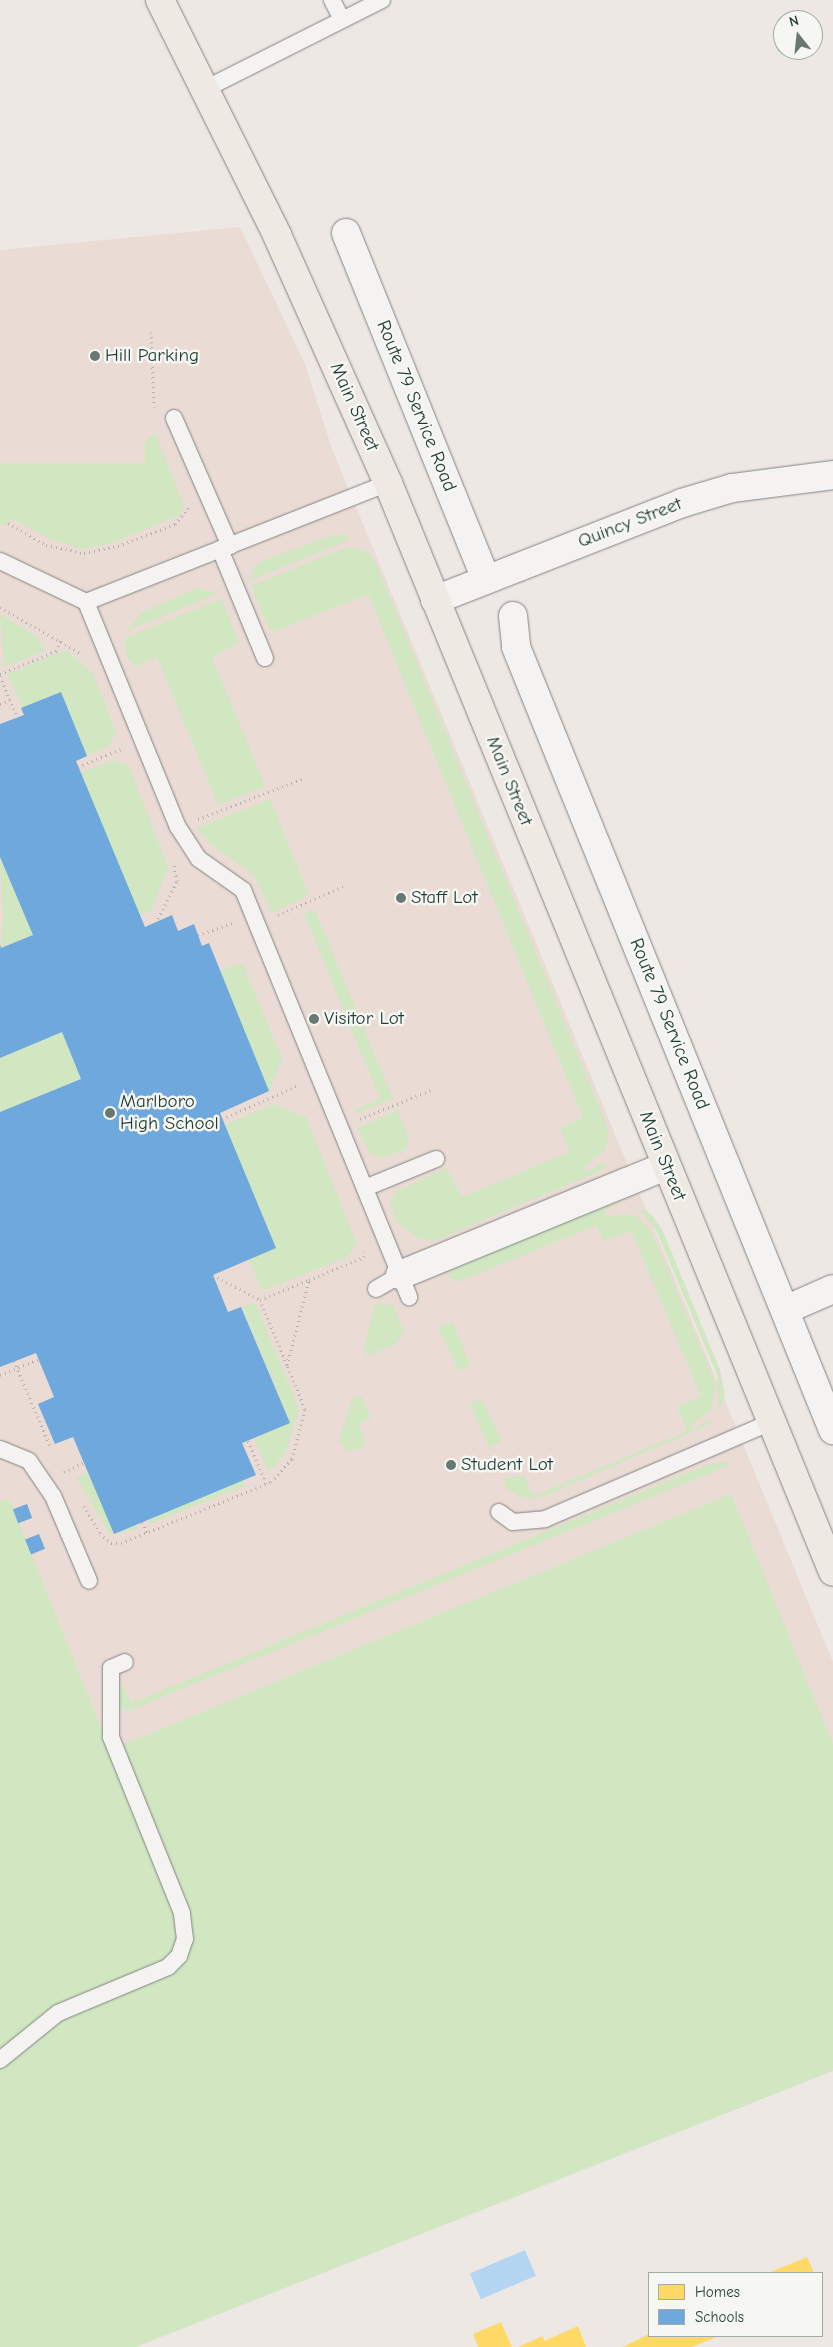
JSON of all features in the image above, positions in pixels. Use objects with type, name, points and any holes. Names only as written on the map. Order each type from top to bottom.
[{"type":"main road","name":"Main Street","points":[[160,0],[207,88],[388,483],[434,600],[833,1572]]},
{"type":"street","name":"Route 79 Service Road","points":[[346,233],[486,579]]},
{"type":"street","name":"Quincy Street","points":[[434,600],[682,503],[732,488],[833,475]]},
{"type":"street","name":"Route 79 Service Road","points":[[513,616],[516,646],[833,1430]]},
{"type":"street","points":[[404,1286],[666,1166]]},
{"type":"street","points":[[784,1310],[833,1290]]},
{"type":"lane","points":[[332,0],[342,20]]},
{"type":"lane","points":[[207,88],[382,0]]},
{"type":"lane","points":[[174,418],[225,548],[265,658]]},
{"type":"lane","points":[[86,602],[388,483]]},
{"type":"lane","points":[[0,561],[86,602],[178,827],[199,859],[243,890],[342,1126],[404,1286],[376,1289]]},
{"type":"lane","points":[[365,1188],[436,1159]]},
{"type":"lane","points":[[499,1512],[513,1522],[545,1519],[771,1422]]},
{"type":"lane","points":[[0,1449],[29,1461],[53,1496],[89,1581]]},
{"type":"lane","points":[[0,2060],[58,2013],[168,1966],[179,1956],[184,1939],[182,1914],[111,1737],[111,1668],[125,1662]]},
{"type":"path","points":[[151,332],[155,411]]},
{"type":"path","points":[[8,523],[56,548],[102,551],[175,524],[190,507],[186,498]]},
{"type":"path","points":[[0,608],[60,641],[90,661]]},
{"type":"path","points":[[17,717],[0,675],[56,651],[60,641]]},
{"type":"path","points":[[0,704],[10,700]]},
{"type":"path","points":[[78,767],[127,747]]},
{"type":"path","points":[[178,827],[302,779]]},
{"type":"path","points":[[171,859],[175,867],[184,876]]},
{"type":"path","points":[[156,923],[177,881],[175,867]]},
{"type":"path","points":[[228,916],[236,933],[346,886]]},
{"type":"path","points":[[198,935],[232,923]]},
{"type":"path","points":[[296,1076],[303,1093]]},
{"type":"path","points":[[222,1119],[299,1085]]},
{"type":"path","points":[[342,1126],[431,1090]]},
{"type":"path","points":[[260,1300],[364,1257],[366,1248]]},
{"type":"path","points":[[82,1502],[111,1543],[147,1533],[266,1484],[292,1459],[305,1409],[260,1300],[213,1275]]},
{"type":"path","points":[[287,1365],[309,1280]]},
{"type":"path","points":[[0,1375],[39,1359]]},
{"type":"path","points":[[14,1361],[52,1452]]},
{"type":"path","points":[[248,1441],[266,1484]]},
{"type":"path","points":[[64,1472],[84,1462]]},
{"type":"path","points":[[60,1465],[69,1480]]},
{"type":"path","points":[[142,1522],[147,1533]]},
{"type":"shaded area","points":[[240,227],[305,364],[332,449],[833,1662],[833,2043],[0,2347],[0,250]]},
{"type":"green space","points":[[155,433],[184,506],[178,516],[109,544],[83,549],[52,540],[11,518],[6,526],[0,523],[0,463],[145,463],[145,442]]},
{"type":"green space","points":[[347,534],[347,541],[250,580],[253,567],[262,561],[330,536]]},
{"type":"green space","points":[[345,548],[365,550],[375,561],[609,1131],[605,1150],[584,1167],[587,1172],[603,1162],[607,1165],[598,1172],[434,1241],[418,1238],[397,1222],[390,1203],[395,1192],[447,1168],[462,1197],[569,1152],[560,1128],[583,1118],[368,594],[273,632],[268,627],[251,586]]},
{"type":"green space","points":[[197,588],[217,594],[126,631],[142,612]]},
{"type":"green space","points":[[221,599],[239,642],[212,657],[265,786],[218,805],[157,657],[135,667],[126,656],[125,638]]},
{"type":"green space","points":[[0,614],[38,637],[45,651],[4,667]]},
{"type":"green space","points":[[66,650],[93,673],[116,733],[108,747],[87,756],[61,692],[23,708],[7,674]]},
{"type":"green space","points":[[112,760],[128,764],[168,867],[151,911],[139,915],[80,773]]},
{"type":"green space","points":[[270,799],[309,895],[272,913],[253,874],[209,843],[197,828]]},
{"type":"green space","points":[[0,857],[33,935],[1,948],[3,917]]},
{"type":"green space","points":[[315,910],[393,1099],[353,1115],[358,1108],[380,1099],[304,914]]},
{"type":"green space","points":[[242,962],[282,1058],[269,1091],[220,971]]},
{"type":"green space","points":[[62,1032],[81,1079],[0,1112],[0,1058]]},
{"type":"green space","points":[[273,1104],[306,1117],[357,1244],[347,1257],[262,1291],[249,1260],[276,1248],[224,1125]]},
{"type":"green space","points":[[398,1110],[408,1137],[406,1149],[384,1157],[371,1155],[357,1128]]},
{"type":"green space","points":[[621,1203],[604,1211],[605,1215],[635,1215],[652,1232],[716,1385],[711,1410],[691,1425],[693,1429],[709,1420],[712,1423],[547,1495],[534,1499],[517,1496],[505,1486],[505,1478],[524,1475],[533,1496],[687,1431],[677,1407],[701,1396],[631,1231],[603,1241],[597,1225],[458,1282],[449,1277],[452,1269],[593,1210]]},
{"type":"green space","points":[[636,1205],[651,1214],[662,1229],[720,1370],[725,1395],[719,1412],[717,1375],[656,1230]]},
{"type":"green space","points":[[255,1302],[299,1409],[286,1452],[269,1473],[254,1438],[290,1423],[242,1307]]},
{"type":"green space","points":[[380,1303],[393,1305],[404,1331],[396,1344],[367,1356],[364,1350],[374,1307]]},
{"type":"green space","points":[[453,1322],[470,1365],[458,1371],[438,1327]]},
{"type":"green space","points":[[353,1397],[362,1397],[371,1418],[359,1424],[366,1446],[348,1452],[339,1440]]},
{"type":"green space","points":[[481,1398],[502,1440],[489,1449],[470,1404]]},
{"type":"green space","points":[[729,1461],[728,1466],[128,1711],[119,1708],[118,1678],[131,1703],[706,1465]]},
{"type":"green space","points":[[88,1472],[114,1534],[136,1525],[138,1529],[110,1535],[76,1477]]},
{"type":"green space","points":[[243,1480],[245,1486],[150,1524],[148,1520]]},
{"type":"green space","points":[[731,1494],[833,1744],[833,2071],[136,2347],[0,2347],[0,1501],[8,1498],[13,1508],[110,1750]]},
{"type":"water","points":[[525,2250],[536,2276],[481,2299],[470,2273]]},
{"type":"building: Homes","points":[[807,2257],[814,2272],[770,2272]]},
{"type":"building: Homes","points":[[501,2322],[512,2347],[478,2347],[473,2334]]},
{"type":"building: Homes","points":[[578,2326],[586,2347],[518,2347],[543,2336],[544,2341]]},
{"type":"building: Homes","points":[[648,2334],[648,2337],[717,2337],[692,2347],[623,2347]]},
{"type":"building: Schools","name":"Marlboro High School","points":[[61,692],[87,756],[76,761],[145,927],[172,915],[178,931],[194,924],[202,946],[209,943],[269,1091],[220,1113],[276,1248],[213,1275],[228,1312],[241,1307],[290,1423],[242,1443],[256,1475],[114,1534],[73,1437],[55,1444],[38,1404],[54,1397],[36,1353],[0,1367],[0,1112],[81,1079],[62,1032],[0,1058],[0,944],[1,948],[33,935],[0,857],[0,724],[24,715],[21,708]]},
{"type":"building: Schools","points":[[27,1504],[32,1518],[18,1523],[13,1509]]},
{"type":"building: Schools","points":[[39,1534],[45,1549],[31,1554],[25,1540]]},
{"type":"place","name":"Hill Parking","points":[[95,356]]},
{"type":"place","name":"Staff Lot","points":[[401,898]]},
{"type":"place","name":"Visitor Lot","points":[[314,1019]]},
{"type":"place","name":"Marlboro High School","points":[[110,1113]]},
{"type":"place","name":"Student Lot","points":[[451,1465]]}]
